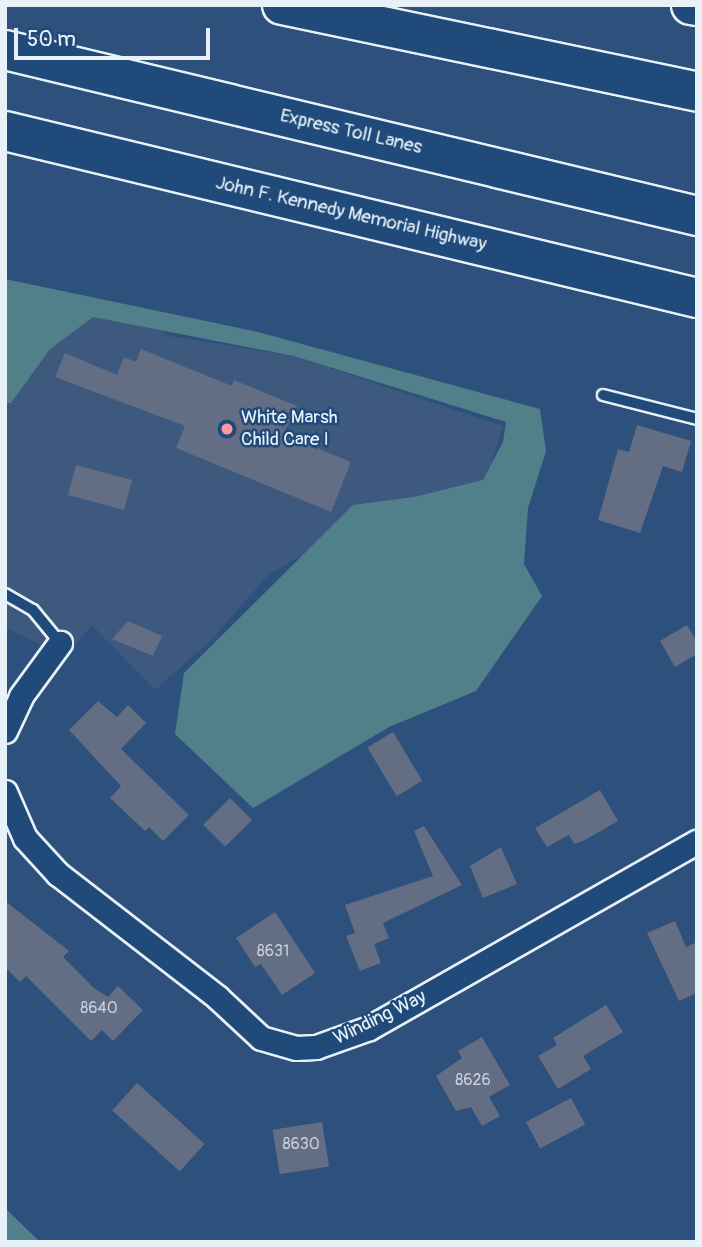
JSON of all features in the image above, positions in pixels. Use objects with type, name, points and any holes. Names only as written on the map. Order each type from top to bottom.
[{"type":"highway","points":[[282,5],[697,92]]},
{"type":"highway","points":[[691,5],[697,6]]},
{"type":"highway","name":"Express Toll Lanes","points":[[5,50],[697,216]]},
{"type":"highway","name":"John F. Kennedy Memorial Highway","points":[[5,131],[697,298]]},
{"type":"street","points":[[5,731],[21,695],[60,643]]},
{"type":"street","name":"Winding Way","points":[[5,792],[26,838],[58,874],[217,997],[261,1038],[296,1048],[316,1047],[369,1028],[697,842]]},
{"type":"lane","points":[[604,396],[697,419]]},
{"type":"lane","points":[[5,594],[33,610],[60,643]]},
{"type":"shaded area","points":[[93,317],[158,328],[169,336],[294,356],[503,426],[483,492],[366,518],[268,575],[210,641],[155,690],[92,625],[66,656],[5,628],[5,337]]},
{"type":"green space","points":[[5,279],[258,332],[540,409],[546,451],[528,508],[524,564],[542,596],[476,691],[389,727],[253,808],[175,734],[184,673],[353,505],[414,497],[483,480],[503,442],[506,422],[294,356],[93,317],[50,349],[11,403],[5,403]]},
{"type":"green space","points":[[5,1208],[40,1242],[5,1242]]},
{"type":"building","name":"White Marsh Child Care I","points":[[141,349],[232,386],[234,380],[297,406],[283,434],[351,462],[331,512],[176,448],[185,426],[55,377],[65,353],[117,375],[124,357],[136,362]]},
{"type":"building","points":[[637,425],[691,441],[682,472],[663,466],[640,533],[598,520],[618,449],[629,452]]},
{"type":"building","points":[[76,465],[132,480],[124,510],[68,495]]},
{"type":"building","points":[[128,621],[162,636],[153,656],[112,639]]},
{"type":"building","points":[[687,625],[697,642],[697,654],[675,667],[660,641]]},
{"type":"building","points":[[98,701],[117,717],[128,705],[146,723],[121,749],[189,815],[163,841],[149,827],[145,831],[110,798],[121,786],[69,730]]},
{"type":"building","points":[[393,732],[422,781],[397,796],[367,747]]},
{"type":"building","points":[[600,790],[618,821],[585,840],[574,844],[569,835],[547,847],[535,828]]},
{"type":"building","points":[[230,798],[252,820],[225,847],[203,825]]},
{"type":"building","points":[[424,826],[462,885],[383,923],[389,938],[374,944],[381,963],[360,971],[346,936],[355,933],[345,905],[433,876],[414,831]]},
{"type":"building","points":[[501,847],[517,884],[483,898],[470,866]]},
{"type":"building","points":[[5,901],[69,951],[63,957],[94,988],[108,997],[118,986],[143,1010],[113,1041],[102,1030],[91,1041],[26,976],[20,982],[5,967]]},
{"type":"building","points":[[275,912],[315,973],[282,995],[261,964],[255,967],[236,938]]},
{"type":"building","points":[[675,921],[686,947],[697,942],[697,993],[679,1001],[647,933]]},
{"type":"building","points":[[606,1005],[623,1032],[583,1056],[591,1069],[558,1089],[538,1056],[557,1045],[553,1038]]},
{"type":"building","points":[[482,1037],[510,1085],[489,1097],[500,1116],[482,1126],[471,1107],[456,1111],[436,1076],[462,1058],[458,1051]]},
{"type":"building","points":[[137,1083],[205,1144],[180,1171],[112,1110]]},
{"type":"building","points":[[571,1098],[585,1124],[540,1148],[526,1122]]},
{"type":"building","points":[[322,1122],[329,1166],[280,1174],[273,1130]]},
{"type":"place","name":"White Marsh Child Care I","points":[[227,429]]}]
